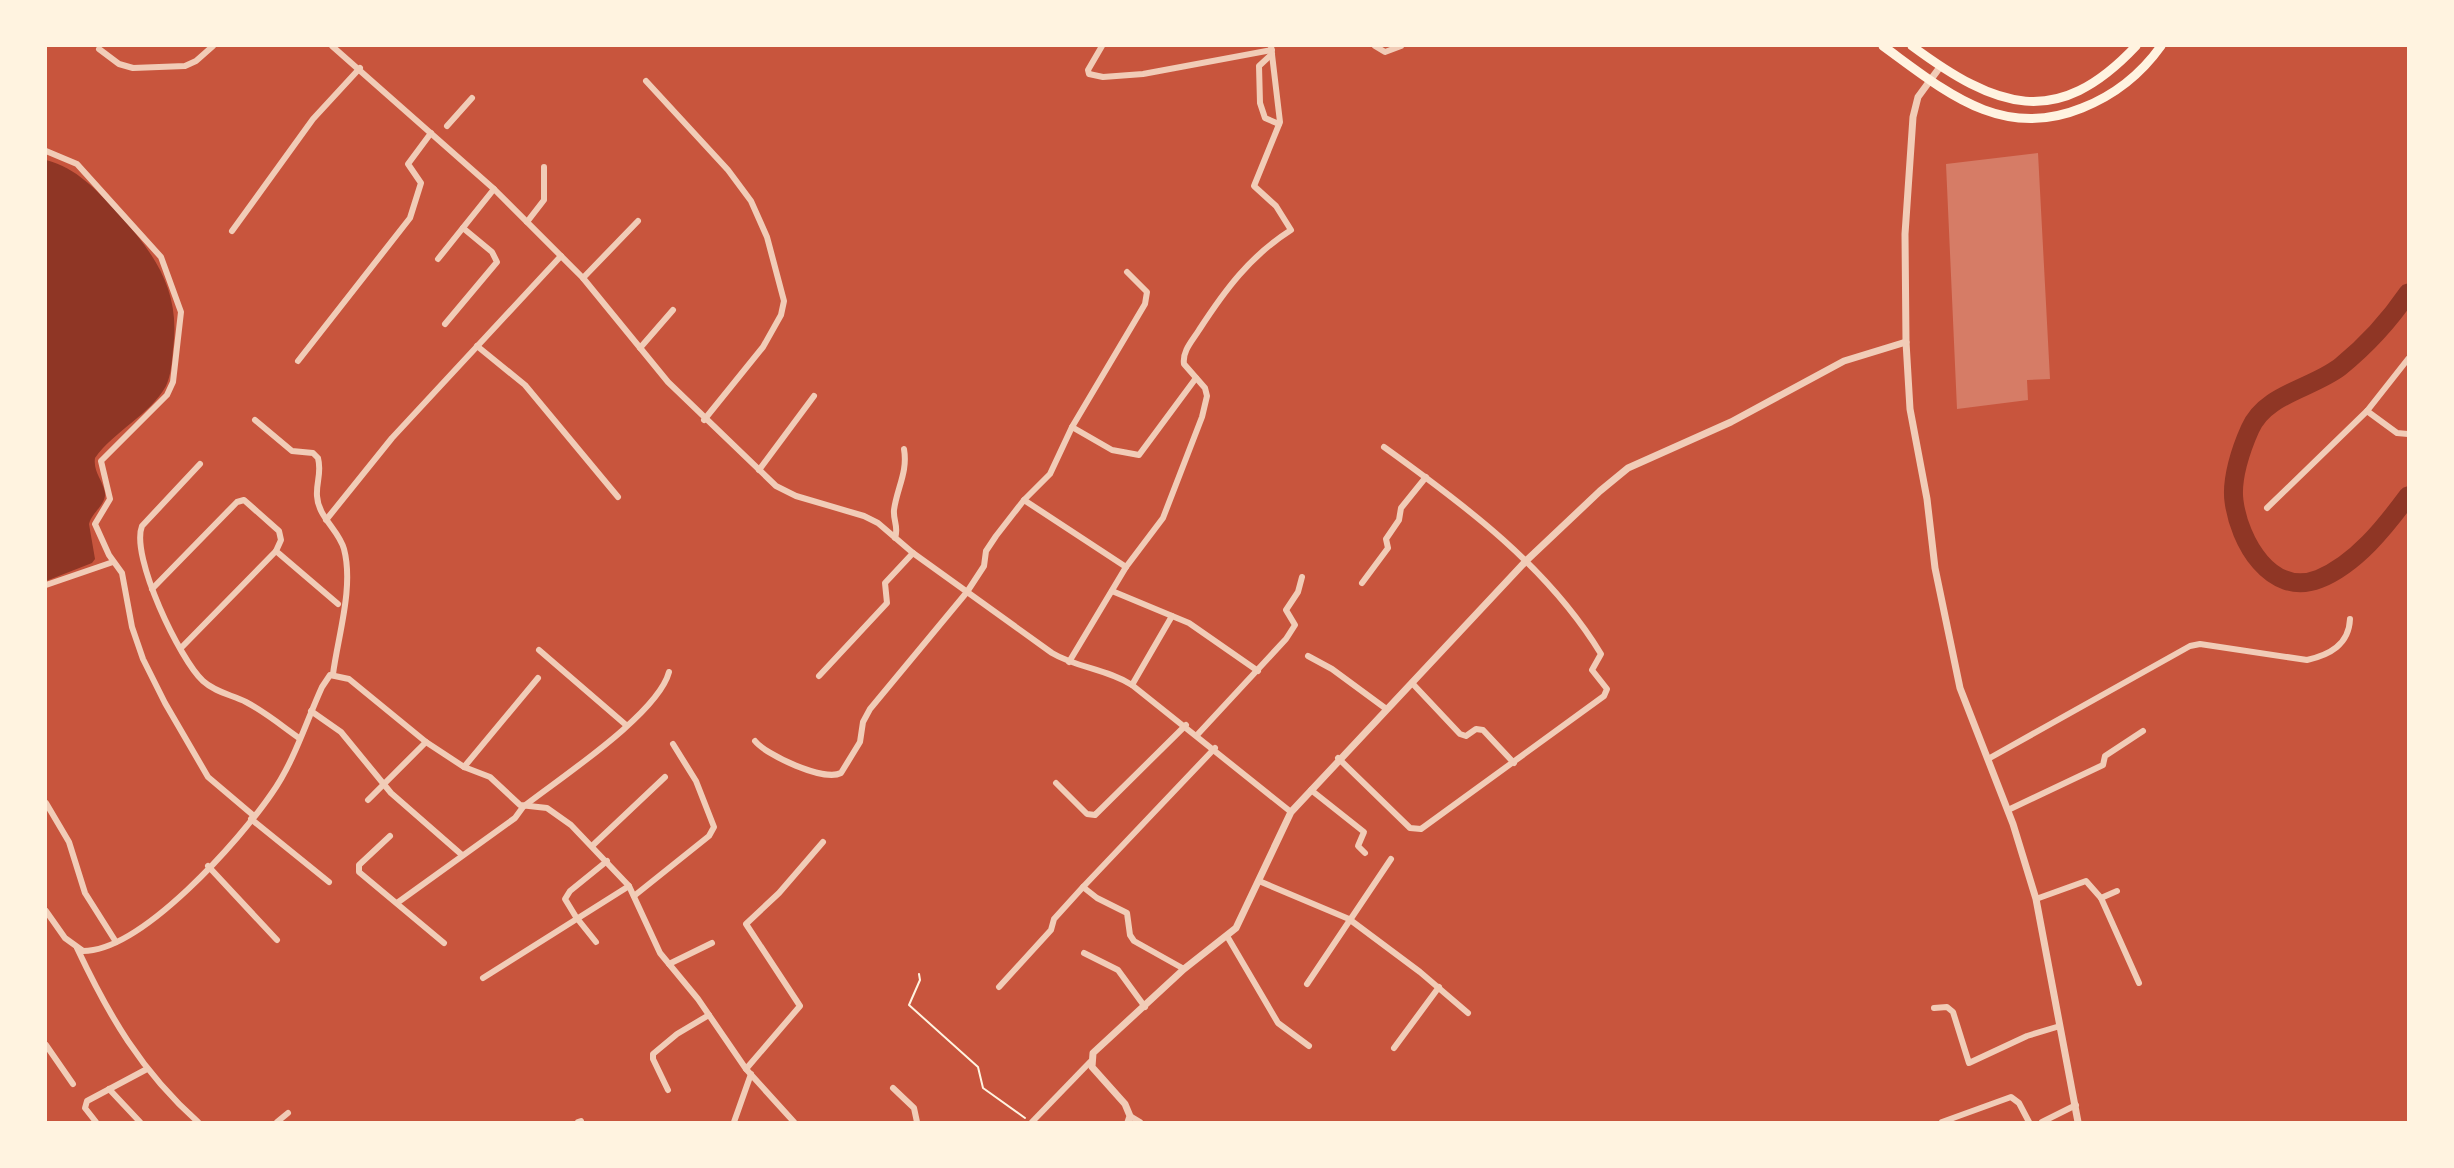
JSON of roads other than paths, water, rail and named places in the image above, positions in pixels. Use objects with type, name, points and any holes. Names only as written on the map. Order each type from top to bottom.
[{"type":"main road","points":[[1883,46],[1961,100],[1991,113],[2015,119],[2041,120],[2070,113],[2116,91],[2138,74],[2161,46]]},
{"type":"main road","points":[[1912,46],[1940,67],[1986,93],[2011,100],[2041,102],[2064,97],[2093,84],[2136,46]]},
{"type":"street","points":[[99,49],[118,64],[134,68],[185,66],[196,61],[213,46]]},
{"type":"street","points":[[332,46],[494,189],[583,278],[704,420],[785,492],[864,516],[967,592],[1069,662],[1114,674],[1132,685],[1198,734],[1290,811]]},
{"type":"street","points":[[1102,46],[1088,70],[1089,74],[1122,77],[1272,50]]},
{"type":"street","points":[[1375,46],[1385,52],[1401,46]]},
{"type":"street","points":[[1069,662],[1126,567],[1163,518],[1202,417],[1207,396],[1205,388],[1184,364],[1186,350],[1226,289],[1247,265],[1291,230],[1276,206],[1254,186],[1279,124],[1272,50]]},
{"type":"street","points":[[1272,50],[1259,66],[1260,103],[1265,118],[1279,124]]},
{"type":"street","points":[[1940,67],[1917,97],[1913,117],[1905,234],[1910,409],[1929,510],[1944,622],[1970,719],[2008,810],[2036,899],[2078,1122]]},
{"type":"street","points":[[232,231],[313,119],[360,68]]},
{"type":"street","points":[[646,81],[728,170],[751,201],[767,237],[784,301],[783,313],[763,347],[704,420]]},
{"type":"street","points":[[298,361],[410,218],[421,183],[410,167],[409,160],[472,98]]},
{"type":"street","points":[[46,151],[77,164],[128,217],[161,257],[180,304],[171,388],[103,458],[100,466],[110,499],[95,524],[124,579],[132,627],[143,659],[208,777],[329,882]]},
{"type":"street","points":[[527,222],[543,203],[544,167]]},
{"type":"street","points":[[438,259],[494,189]]},
{"type":"street","points":[[583,278],[638,221]]},
{"type":"street","points":[[445,324],[497,261],[492,252],[463,228]]},
{"type":"street","points":[[326,520],[391,438],[561,256]]},
{"type":"street","points":[[754,741],[765,753],[799,766],[830,776],[841,773],[860,742],[863,722],[870,709],[967,592],[985,565],[987,549],[1024,500],[1054,469],[1072,427],[1147,300],[1145,289],[1127,272]]},
{"type":"street","points":[[640,348],[673,310]]},
{"type":"street","points":[[1032,1122],[1090,1062],[1098,1048],[1184,969],[1227,936],[1244,917],[1290,811],[1338,758],[1526,561],[1628,468],[1731,422],[1844,361],[1906,342]]},
{"type":"street","points":[[477,346],[524,385],[618,497]]},
{"type":"street","points":[[2267,508],[2367,411],[2409,359]]},
{"type":"street","points":[[1072,427],[1118,452],[1139,455],[1196,378]]},
{"type":"street","points":[[759,470],[814,396]]},
{"type":"street","points":[[2367,411],[2397,433],[2409,434]]},
{"type":"street","points":[[76,948],[93,951],[116,942],[159,917],[208,866],[252,817],[282,777],[322,687],[332,674],[347,569],[344,547],[326,520],[317,497],[321,475],[318,458],[313,453],[292,451],[255,420]]},
{"type":"street","points":[[1338,758],[1415,831],[1467,798],[1604,696],[1607,689],[1592,670],[1602,655],[1579,617],[1526,561],[1426,477],[1384,447]]},
{"type":"street","points":[[895,538],[898,528],[894,510],[906,466],[904,449]]},
{"type":"street","points":[[200,464],[141,529],[143,567],[194,670],[208,685],[257,709],[299,738]]},
{"type":"street","points":[[1362,583],[1388,548],[1386,539],[1399,520],[1399,511],[1426,477]]},
{"type":"street","points":[[152,589],[242,500],[248,500],[279,531],[281,540],[276,551],[181,648]]},
{"type":"street","points":[[1024,500],[1126,567]]},
{"type":"street","points":[[276,551],[338,604]]},
{"type":"street","points":[[819,676],[887,603],[885,583],[913,553]]},
{"type":"street","points":[[46,585],[113,562]]},
{"type":"street","points":[[1198,734],[1258,671],[1295,625],[1286,610],[1298,592],[1301,577]]},
{"type":"street","points":[[1112,591],[1208,634],[1258,671]]},
{"type":"street","points":[[1132,685],[1172,616]]},
{"type":"street","points":[[1988,759],[2190,646],[2200,644],[2307,660],[2324,656],[2340,644],[2349,632],[2350,620]]},
{"type":"street","points":[[539,650],[626,725]]},
{"type":"street","points":[[1308,656],[1332,669],[1385,708]]},
{"type":"street","points":[[397,903],[515,818],[523,807],[626,725],[654,701],[666,683],[669,672]]},
{"type":"street","points":[[332,674],[349,679],[426,742],[464,766],[490,777],[523,807],[541,807],[556,813],[592,846],[629,886],[656,947],[668,964],[709,1015],[748,1072],[794,1122]]},
{"type":"street","points":[[464,766],[538,678]]},
{"type":"street","points":[[1412,683],[1460,734],[1466,736],[1476,729],[1483,730],[1514,763]]},
{"type":"street","points":[[311,711],[341,732],[407,808],[462,855]]},
{"type":"street","points":[[1056,783],[1087,814],[1095,816],[1186,725]]},
{"type":"street","points":[[2008,810],[2103,765],[2105,756],[2143,731]]},
{"type":"street","points":[[368,800],[383,782],[426,742]]},
{"type":"street","points":[[635,896],[709,836],[714,827],[696,781],[673,744]]},
{"type":"street","points":[[999,987],[1048,934],[1054,919],[1215,748]]},
{"type":"street","points":[[592,846],[665,777]]},
{"type":"street","points":[[1311,790],[1364,832],[1359,846],[1365,853]]},
{"type":"street","points":[[46,803],[66,835],[90,902],[116,942]]},
{"type":"street","points":[[390,836],[359,865],[358,870],[444,943]]},
{"type":"street","points":[[734,1122],[748,1072],[800,1006],[746,923],[779,893],[823,842]]},
{"type":"street","points":[[1307,984],[1391,859]]},
{"type":"street","points":[[596,942],[566,903],[566,896],[607,861]]},
{"type":"street","points":[[208,866],[277,940]]},
{"type":"street","points":[[1259,881],[1349,919],[1439,987],[1468,1013]]},
{"type":"street","points":[[2036,899],[2086,881],[2101,898],[2139,983]]},
{"type":"street","points":[[483,978],[629,886]]},
{"type":"street","points":[[1083,887],[1097,898],[1127,913],[1130,935],[1135,941],[1184,969]]},
{"type":"street","points":[[2101,898],[2118,891]]},
{"type":"street","points":[[46,911],[65,939],[76,948],[112,1020],[147,1069],[198,1122]]},
{"type":"street","points":[[1227,936],[1278,1023],[1309,1046]]},
{"type":"street","points":[[668,964],[712,943]]},
{"type":"street","points":[[1084,953],[1118,970],[1145,1007]]},
{"type":"street","points":[[1394,1048],[1439,987]]},
{"type":"street","points":[[1934,1008],[1947,1007],[1953,1012],[1969,1063],[2027,1036],[2060,1026]]},
{"type":"street","points":[[668,1090],[653,1054],[677,1034],[709,1015]]},
{"type":"street","points":[[46,1045],[73,1084]]},
{"type":"street","points":[[1090,1062],[1125,1104],[1129,1119],[1140,1122]]},
{"type":"street","points":[[96,1122],[85,1104],[147,1069]]},
{"type":"street","points":[[894,1087],[914,1108],[917,1122]]},
{"type":"street","points":[[109,1089],[140,1122]]},
{"type":"street","points":[[1942,1122],[2011,1097],[2020,1103],[2029,1122]]},
{"type":"street","points":[[2042,1122],[2076,1105]]},
{"type":"street","points":[[277,1122],[288,1113]]},
{"type":"waterway","points":[[2408,293],[2377,332],[2340,367],[2277,400],[2257,417],[2240,455],[2233,492],[2243,533],[2260,562],[2272,573],[2286,580],[2302,583],[2319,579],[2345,564],[2379,532],[2408,496]]}]
